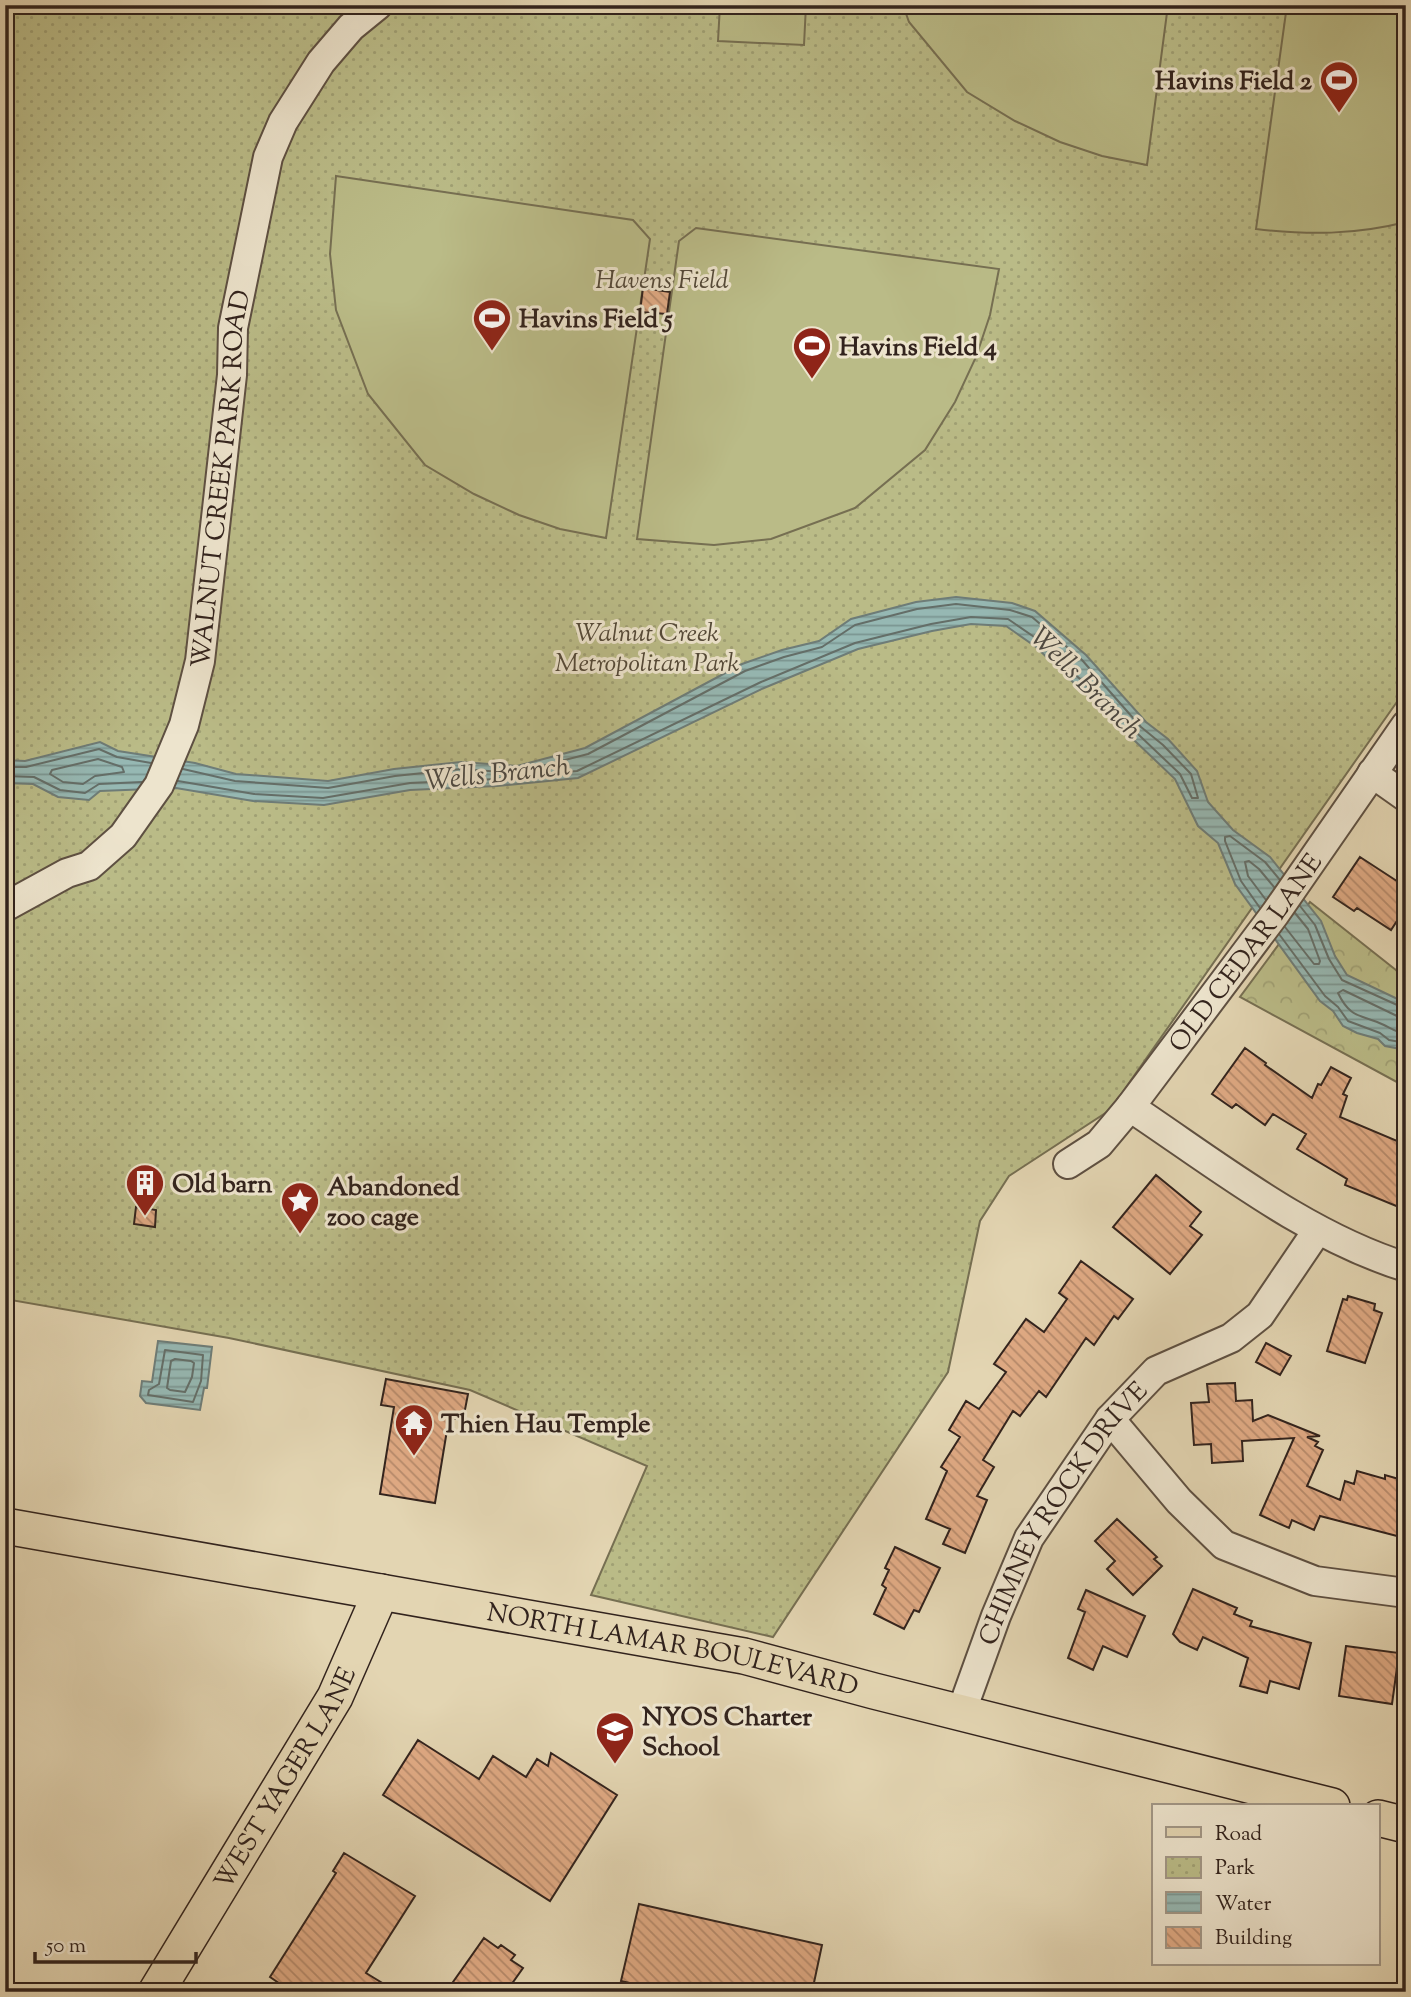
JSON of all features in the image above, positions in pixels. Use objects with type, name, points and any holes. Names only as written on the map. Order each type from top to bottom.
[{"type":"main road","name":"NORTH LAMAR BOULEVARD","points":[[5,1526],[744,1656],[1324,1804]]},
{"type":"main road","name":"WEST YAGER LANE","points":[[156,1992],[335,1697],[381,1592]]},
{"type":"main road","points":[[1380,1818],[1406,1825]]},
{"type":"street","name":"WALNUT CREEK PARK ROAD","points":[[5,907],[66,873],[89,866],[123,836],[159,785],[184,725],[200,661],[232,375],[233,328],[268,158],[283,122],[321,62],[351,27],[378,5]]},
{"type":"street","name":"OLD CEDAR LANE","points":[[1068,1164],[1099,1144],[1130,1107],[1275,914],[1406,725]]},
{"type":"street","points":[[1372,773],[1406,797]]},
{"type":"street","points":[[1130,1107],[1317,1231],[1379,1259],[1406,1267]]},
{"type":"street","name":"CHIMNEY ROCK DRIVE","points":[[961,1713],[996,1616],[1029,1538],[1110,1419],[1156,1371],[1231,1338],[1261,1315],[1317,1231]]},
{"type":"street","points":[[1110,1419],[1179,1502],[1224,1545],[1315,1581],[1406,1593]]},
{"type":"green space","name":"Walnut Creek Metropolitan Park","points":[[5,5],[1406,5],[1406,689],[1110,1110],[1009,1176],[980,1221],[948,1372],[773,1637],[591,1595],[647,1466],[470,1390],[229,1338],[5,1299]]},
{"type":"green space","points":[[720,5],[806,5],[804,45],[718,41]]},
{"type":"green space","points":[[903,5],[1168,5],[1147,165],[1102,156],[1060,142],[1015,121],[967,92],[909,22]]},
{"type":"green space","name":"Havins Field 2","points":[[1287,5],[1406,5],[1406,222],[1331,233],[1256,229]]},
{"type":"green space","name":"Havins Field 5","points":[[336,176],[633,220],[650,239],[606,538],[560,529],[519,515],[474,494],[425,465],[368,394],[336,310],[330,254]]},
{"type":"green space","name":"Havins Field 4","points":[[696,228],[999,269],[990,315],[976,357],[955,402],[925,450],[855,508],[771,539],[714,545],[637,539],[679,241]]},
{"type":"green space","points":[[1310,902],[1406,978],[1406,1087],[1240,997]]},
{"type":"water","name":"Wells Branch","points":[[956,597],[1012,603],[1035,611],[1086,655],[1146,722],[1168,739],[1197,771],[1208,802],[1233,830],[1270,857],[1321,921],[1335,956],[1347,975],[1406,1003],[1406,1050],[1385,1046],[1378,1039],[1343,1026],[1333,1011],[1320,1001],[1235,884],[1218,843],[1198,826],[1175,779],[1036,647],[1006,626],[971,624],[858,649],[764,688],[578,778],[497,786],[410,790],[324,805],[253,801],[176,788],[100,791],[89,800],[58,797],[33,784],[5,783],[5,760],[25,761],[100,742],[118,751],[195,763],[236,774],[328,781],[394,769],[461,762],[517,766],[585,748],[742,664],[819,641],[851,619],[916,602]]},
{"type":"water","points":[[158,1341],[212,1347],[207,1388],[204,1388],[200,1410],[146,1403],[140,1396],[142,1381],[152,1382]]},
{"type":"building","points":[[643,288],[670,292],[667,314],[640,312]]},
{"type":"building","points":[[1360,857],[1406,887],[1406,907],[1391,930],[1357,908],[1354,911],[1333,897]]},
{"type":"building","points":[[1245,1048],[1312,1098],[1318,1084],[1321,1085],[1331,1067],[1351,1078],[1343,1094],[1347,1096],[1340,1117],[1402,1143],[1398,1154],[1406,1157],[1406,1210],[1345,1185],[1347,1179],[1297,1149],[1306,1134],[1273,1114],[1265,1125],[1236,1104],[1232,1108],[1212,1094]]},
{"type":"building","points":[[1156,1175],[1201,1212],[1190,1226],[1202,1235],[1170,1274],[1113,1227]]},
{"type":"building","name":"Old barn","points":[[136,1207],[156,1210],[155,1227],[134,1224]]},
{"type":"building","points":[[1081,1261],[1133,1299],[1118,1319],[1114,1316],[1094,1345],[1086,1338],[1046,1397],[1039,1391],[1020,1416],[1013,1411],[983,1460],[994,1467],[977,1496],[987,1500],[965,1553],[943,1544],[950,1529],[926,1519],[947,1471],[941,1467],[960,1437],[949,1430],[966,1401],[979,1409],[1006,1372],[994,1364],[1026,1319],[1044,1332],[1067,1299],[1059,1293]]},
{"type":"building","points":[[1348,1296],[1375,1304],[1374,1310],[1382,1313],[1365,1363],[1327,1351],[1343,1299],[1347,1300]]},
{"type":"building","points":[[1266,1343],[1291,1356],[1280,1375],[1256,1362]]},
{"type":"building","name":"Thien Hau Temple","points":[[386,1379],[468,1394],[463,1420],[449,1418],[435,1503],[380,1494],[394,1407],[381,1405]]},
{"type":"building","points":[[1235,1383],[1236,1401],[1252,1400],[1253,1421],[1268,1415],[1320,1436],[1307,1437],[1318,1442],[1315,1446],[1323,1450],[1307,1486],[1340,1500],[1345,1481],[1354,1484],[1357,1471],[1385,1479],[1385,1475],[1406,1481],[1406,1502],[1397,1536],[1320,1516],[1314,1530],[1292,1520],[1289,1528],[1260,1515],[1294,1438],[1242,1441],[1243,1461],[1212,1463],[1211,1444],[1194,1445],[1191,1403],[1209,1402],[1207,1384]]},
{"type":"building","points":[[1117,1519],[1157,1557],[1154,1559],[1162,1566],[1133,1595],[1107,1569],[1115,1561],[1095,1541]]},
{"type":"building","points":[[895,1547],[940,1568],[919,1612],[914,1610],[904,1629],[874,1614],[886,1588],[882,1585],[889,1570],[885,1568]]},
{"type":"building","points":[[1193,1589],[1237,1608],[1234,1614],[1252,1621],[1250,1626],[1311,1643],[1299,1689],[1270,1681],[1267,1693],[1240,1686],[1248,1658],[1203,1637],[1197,1650],[1180,1642],[1173,1634]]},
{"type":"building","points":[[1086,1590],[1145,1616],[1127,1657],[1103,1646],[1093,1670],[1068,1658],[1085,1612],[1078,1609]]},
{"type":"building","points":[[1346,1646],[1399,1653],[1392,1704],[1339,1696]]},
{"type":"building","points":[[418,1740],[479,1779],[493,1756],[526,1777],[537,1759],[548,1766],[551,1753],[617,1795],[550,1901],[383,1795]]},
{"type":"building","points":[[344,1853],[415,1896],[366,1973],[397,1992],[292,1992],[270,1977],[336,1873],[333,1871]]},
{"type":"building","points":[[639,1904],[822,1945],[812,1992],[668,1992],[621,1981]]},
{"type":"building","points":[[484,1938],[515,1955],[511,1960],[523,1968],[506,1992],[446,1992]]},
{"type":"place","name":"Havins Field 2","points":[[1339,114]]},
{"type":"place","name":"Havins Field 5","points":[[492,352]]},
{"type":"place","name":"Havins Field 4","points":[[812,380]]},
{"type":"place","name":"Old barn","points":[[145,1217]]},
{"type":"place","name":"Abandoned zoo cage","points":[[300,1235]]},
{"type":"place","name":"Thien Hau Temple","points":[[414,1457]]},
{"type":"place","name":"NYOS Charter School","points":[[615,1765]]},
{"type":"park label","name":"Havens Field","points":[[662,279]]}]
